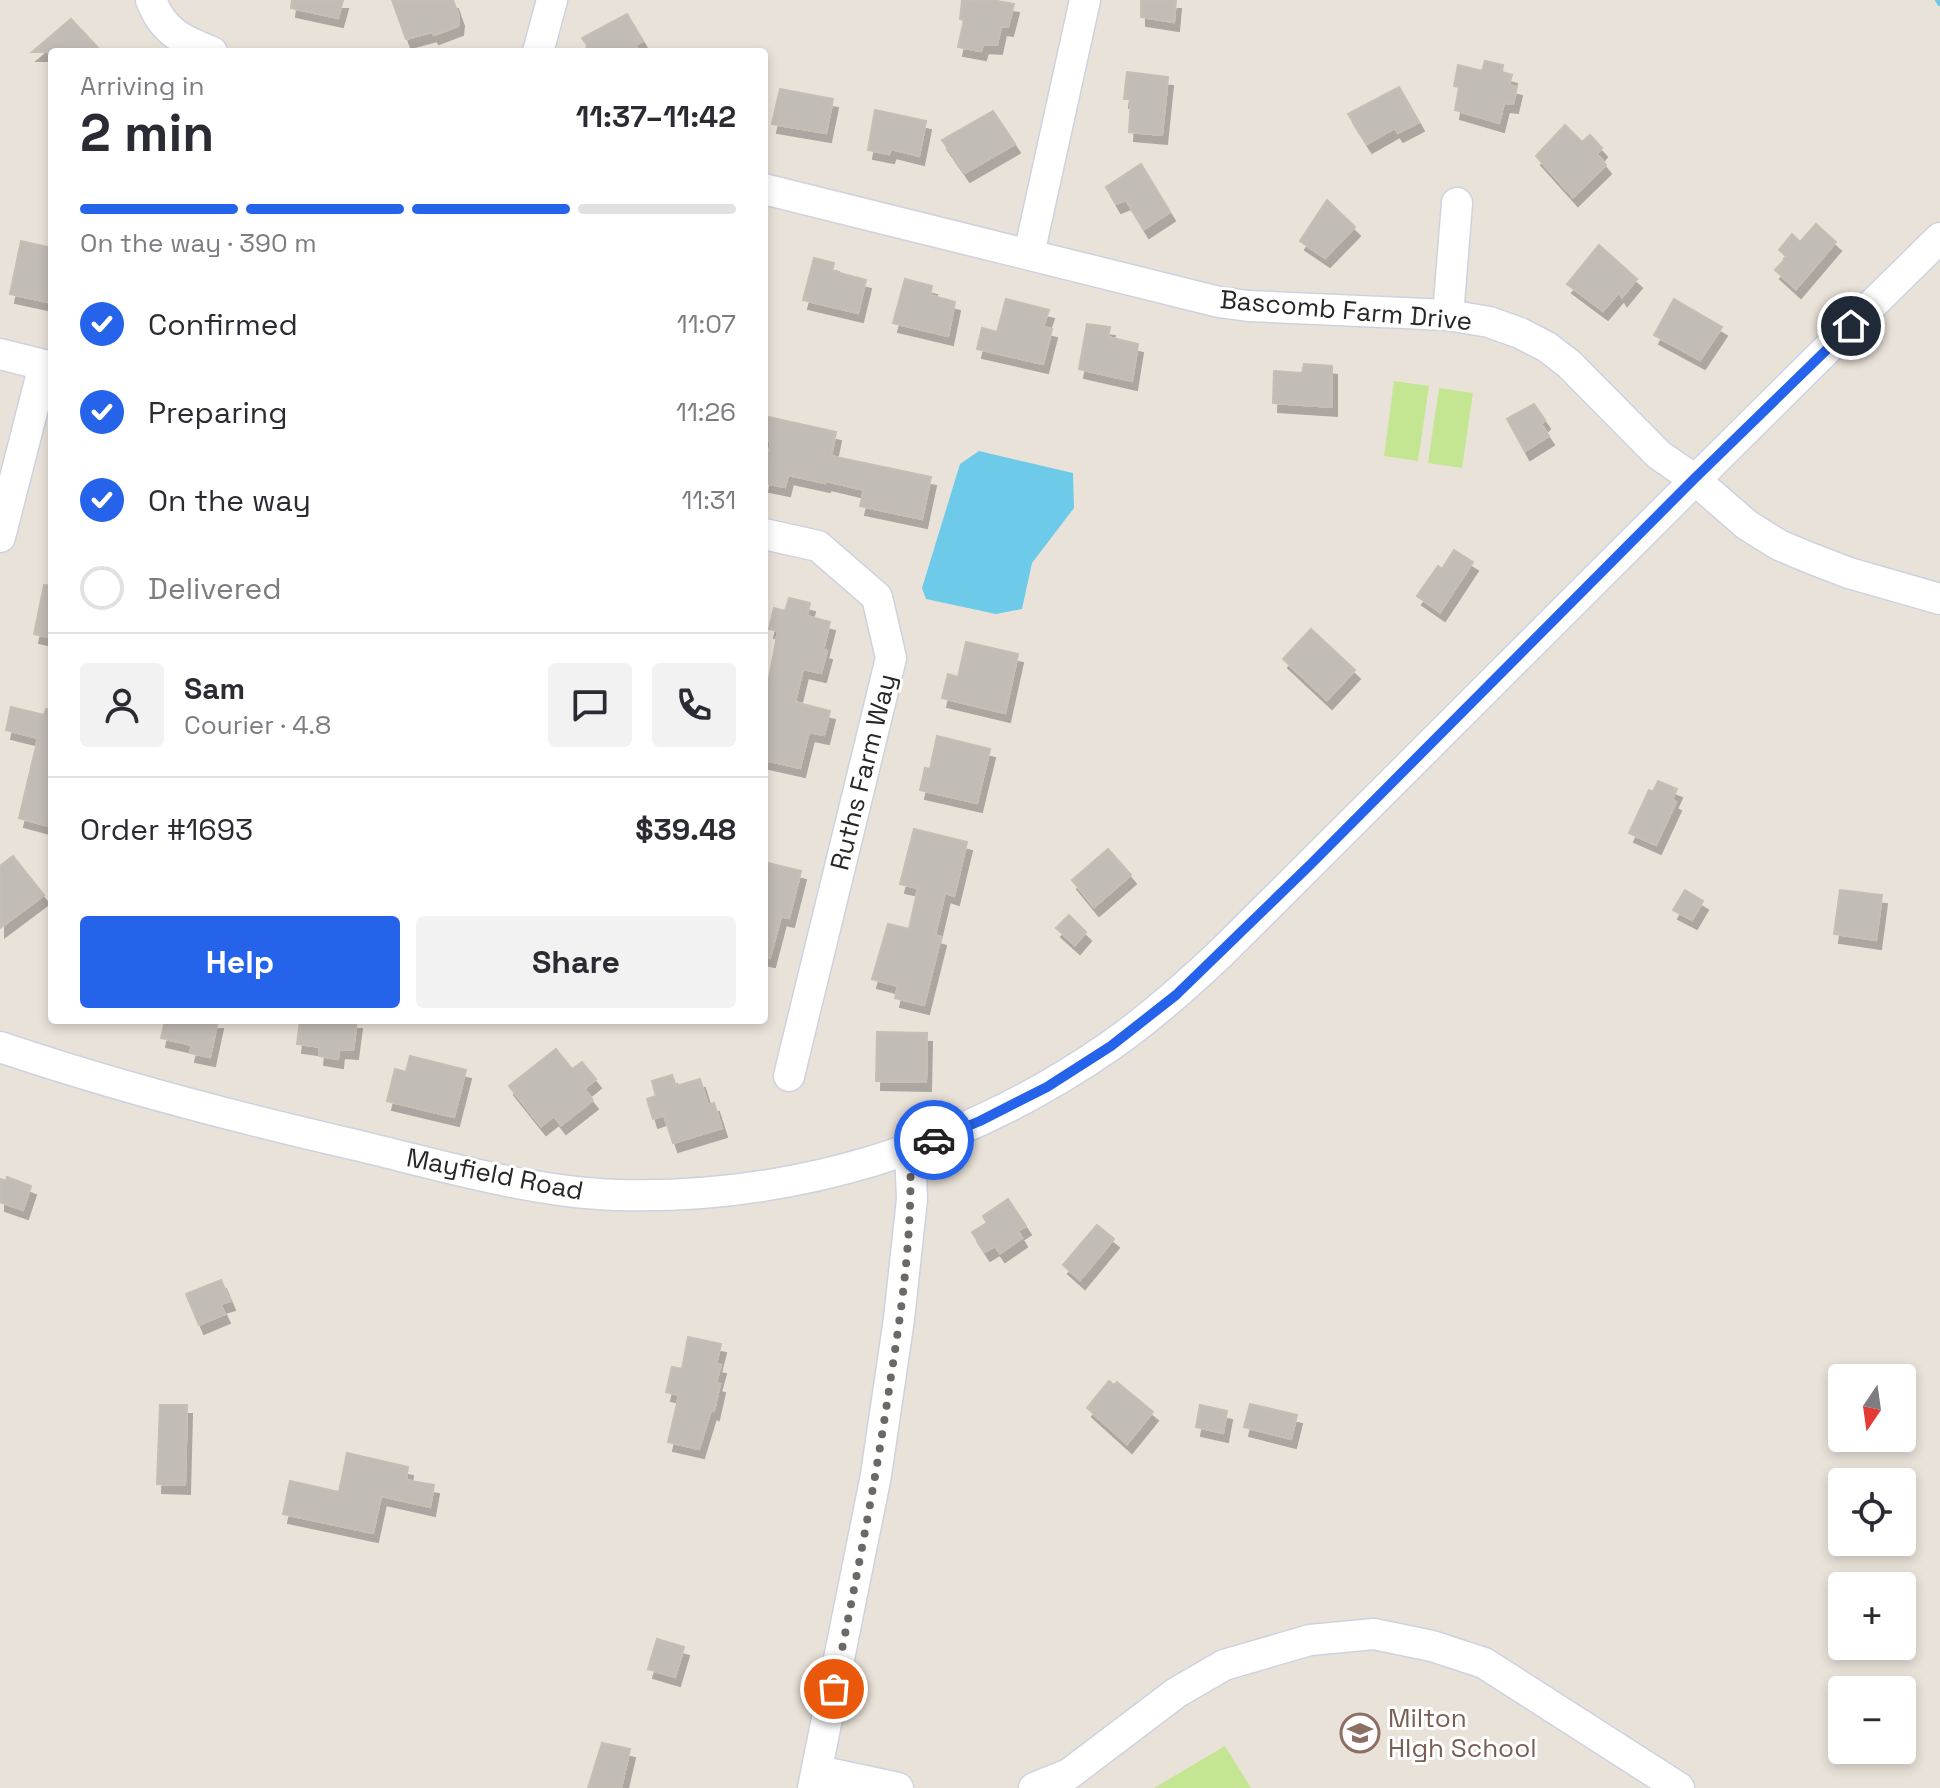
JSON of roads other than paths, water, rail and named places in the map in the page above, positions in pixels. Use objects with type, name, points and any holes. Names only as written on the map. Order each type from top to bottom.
[{"type":"street","points":[[151,0],[158,19],[182,40],[202,48]]},
{"type":"street","points":[[539,48],[552,0]]},
{"type":"street","points":[[1029,254],[1085,0]]},
{"type":"street","name":"Bascomb Farm Drive","points":[[768,190],[1234,304],[1448,315],[1489,322],[1547,347],[1569,364],[1659,455],[1694,479],[1747,525],[1779,545],[1849,573],[1940,599]]},
{"type":"street","points":[[1448,315],[1457,203]]},
{"type":"street","name":"Mayfield Road","points":[[0,1047],[81,1074],[240,1118],[530,1185],[615,1195],[717,1193],[816,1177],[910,1150],[980,1121],[1047,1087],[1111,1046],[1176,995],[1232,943],[1694,479],[1940,238]]},
{"type":"street","points":[[0,354],[48,366],[0,537]]},
{"type":"street","name":"Ruths Farm Way","points":[[768,535],[818,546],[877,597],[891,658],[789,1076]]},
{"type":"street","points":[[898,1788],[815,1780],[876,1475],[895,1352],[912,1199],[910,1150]]},
{"type":"street","points":[[1034,1788],[1069,1774],[1176,1693],[1224,1665],[1310,1640],[1374,1634],[1432,1646],[1484,1663],[1679,1788]]},
{"type":"water","points":[[979,451],[1073,473],[1074,508],[1032,563],[1022,609],[996,614],[926,599],[922,588],[960,464]]},
{"type":"place","name":"Milton HIgh School","points":[[1360,1733]]}]
